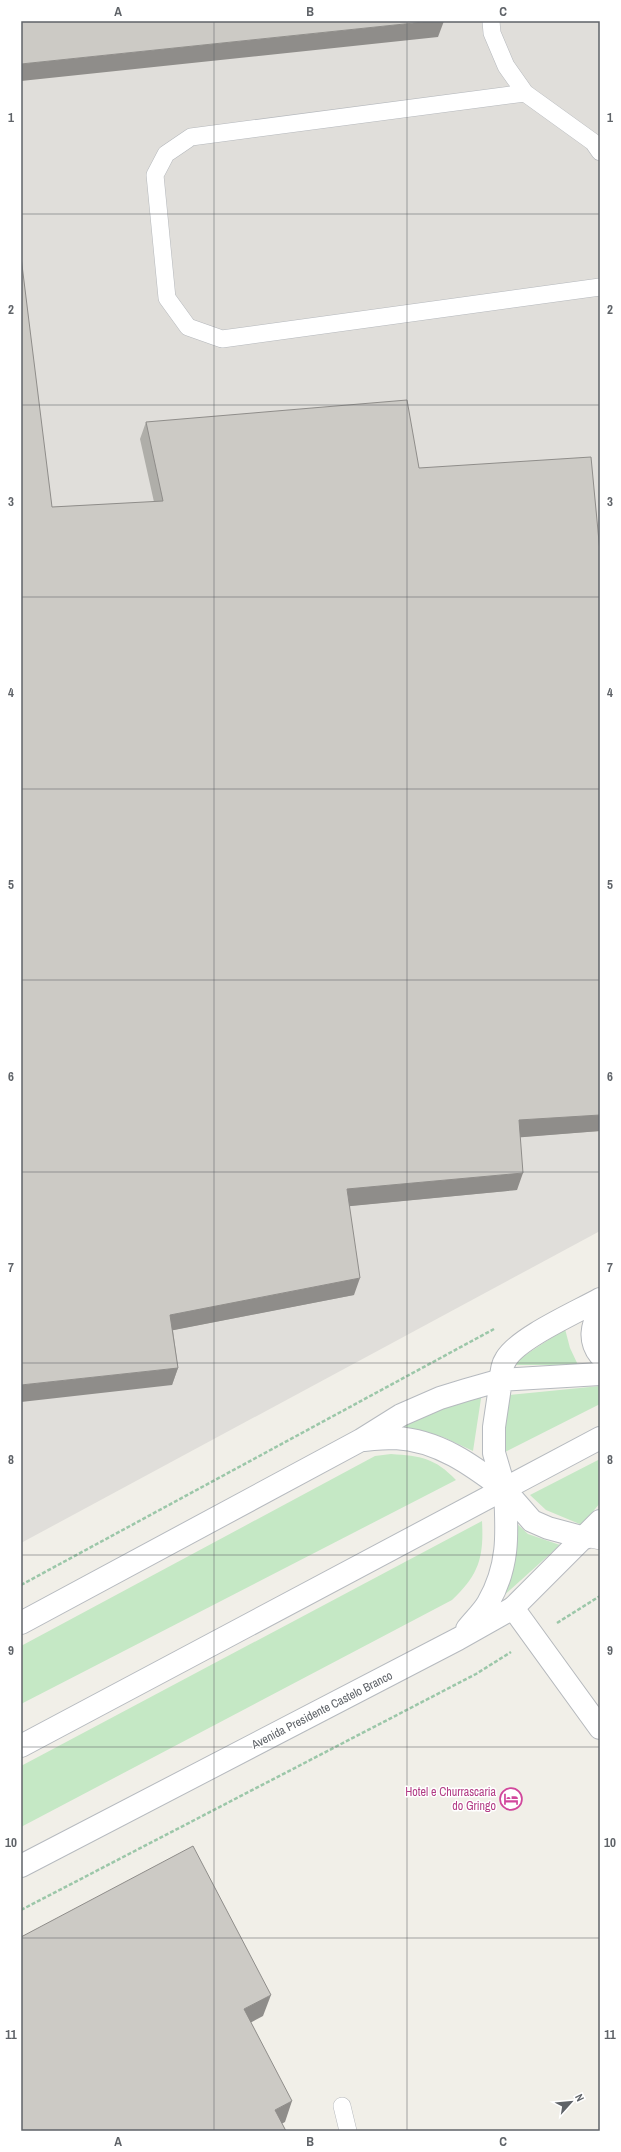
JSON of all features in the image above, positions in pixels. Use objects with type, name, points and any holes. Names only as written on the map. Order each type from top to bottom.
[{"type":"main road","points":[[458,1639],[488,1604],[503,1574],[508,1538],[505,1490],[494,1453],[494,1427],[502,1369],[510,1352],[534,1336],[600,1300]]},
{"type":"main road","points":[[600,1312],[592,1332],[592,1339],[600,1355]]},
{"type":"main road","points":[[21,1624],[361,1440],[401,1415],[440,1398],[501,1380],[600,1374]]},
{"type":"main road","points":[[361,1440],[395,1438],[424,1443],[441,1449],[468,1463],[505,1490],[532,1521],[548,1528],[593,1540]]},
{"type":"main road","points":[[21,1746],[505,1490],[600,1438]]},
{"type":"main road","name":"Avenida Presidente Castelo Branco","points":[[21,1866],[458,1639],[513,1608],[593,1540],[600,1521]]},
{"type":"main road","points":[[513,1608],[600,1728]]},
{"type":"lane","points":[[491,21],[492,33],[506,66],[525,93],[593,142],[600,152]]},
{"type":"lane","points":[[525,93],[191,137],[166,154],[155,175],[167,298],[188,327],[222,339],[600,287]]},
{"type":"lane","points":[[342,2106],[348,2131]]},
{"type":"path","points":[[21,1585],[496,1328]]},
{"type":"path","points":[[21,1910],[476,1674],[600,1596]]},
{"type":"shaded area","points":[[21,21],[600,21],[600,1231],[21,1543]]},
{"type":"green space","points":[[565,1329],[570,1348],[578,1365],[510,1365]]},
{"type":"green space","points":[[600,1386],[600,1404],[505,1452],[504,1429],[509,1395]]},
{"type":"green space","points":[[482,1392],[473,1451],[443,1437],[399,1426]]},
{"type":"green space","points":[[391,1454],[419,1457],[427,1460],[441,1467],[456,1480],[21,1704],[21,1646],[375,1456]]},
{"type":"green space","points":[[600,1459],[600,1503],[582,1525],[546,1510],[530,1495]]},
{"type":"green space","points":[[482,1521],[482,1545],[478,1565],[474,1574],[452,1600],[21,1827],[21,1766]]},
{"type":"green space","points":[[515,1522],[528,1534],[560,1545],[501,1598]]},
{"type":"building","points":[[21,21],[433,21],[21,64]]},
{"type":"building","points":[[21,257],[52,507],[163,501],[146,422],[407,400],[419,468],[591,457],[600,552],[600,1115],[519,1120],[523,1173],[347,1189],[360,1278],[170,1315],[178,1368],[21,1385]]},
{"type":"building","points":[[193,1846],[271,1995],[244,2009],[292,2101],[275,2110],[286,2131],[21,2131],[21,1937]]},
{"type":"place","name":"Hotel e Churrascaria do Gringo","points":[[511,1799]]}]
